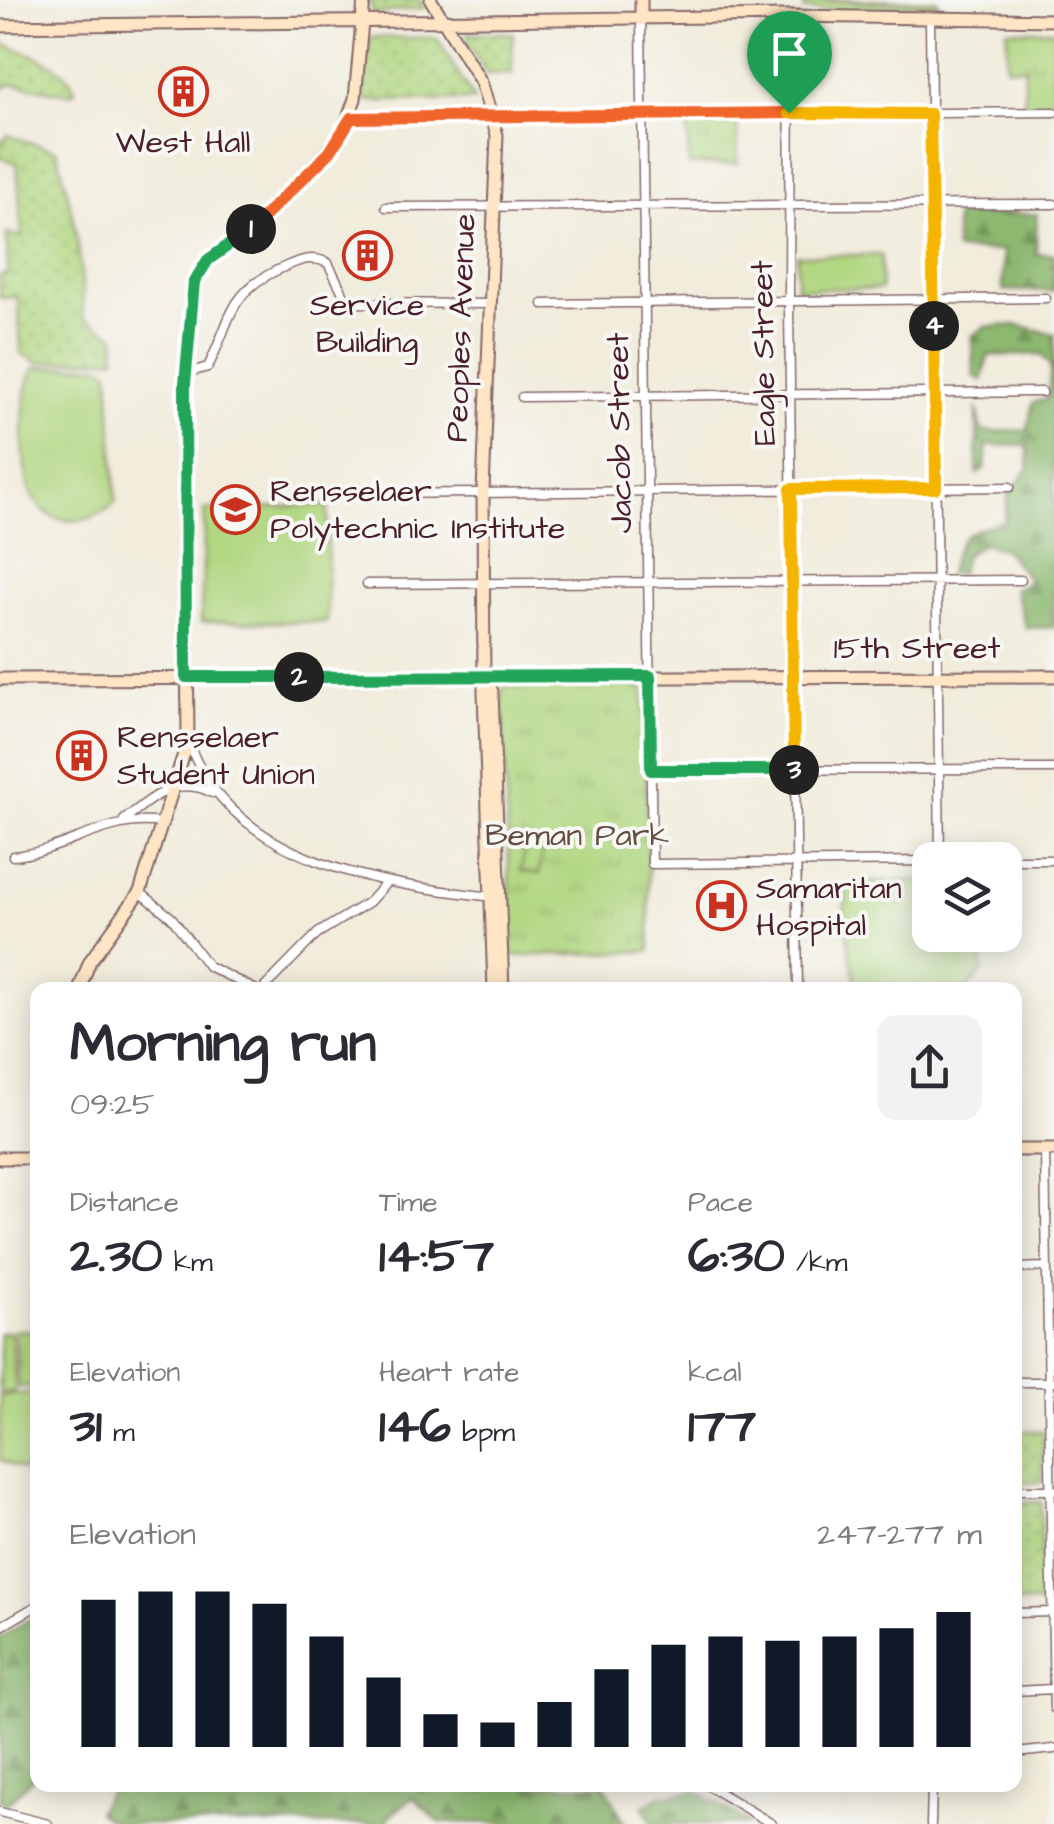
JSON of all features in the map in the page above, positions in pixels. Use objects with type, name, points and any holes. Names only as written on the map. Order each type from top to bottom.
[{"type":"street","points":[[82,982],[90,961],[140,892],[188,741],[187,373],[194,282],[201,268],[245,234],[330,152],[351,118],[364,0]]},
{"type":"street","name":"Peoples Avenue","points":[[431,0],[482,82],[495,116],[482,492],[494,897],[501,982]]},
{"type":"street","name":"Jacob Street","points":[[642,0],[652,864],[798,862]]},
{"type":"street","points":[[0,26],[790,16],[1054,20]]},
{"type":"street","name":"Eagle Street","points":[[790,16],[788,204],[798,982]]},
{"type":"street","points":[[930,21],[940,842]]},
{"type":"street","points":[[351,118],[1054,112]]},
{"type":"street","points":[[386,207],[645,209],[788,204],[1054,204]]},
{"type":"street","points":[[187,373],[208,367],[223,324],[248,289],[294,263],[315,258],[328,263],[348,303],[489,304]]},
{"type":"street","points":[[543,304],[789,298],[1046,298]]},
{"type":"street","points":[[522,397],[1042,392]]},
{"type":"street","points":[[381,494],[1010,487]]},
{"type":"street","points":[[366,584],[1021,580]]},
{"type":"street","name":"15th Street","points":[[0,679],[1054,676]]},
{"type":"street","points":[[188,741],[214,794]]},
{"type":"street","points":[[651,770],[1054,769]]},
{"type":"street","points":[[13,856],[49,850],[121,822],[174,786],[185,783],[214,794],[251,827],[292,850],[386,882],[494,897]]},
{"type":"street","points":[[121,822],[160,823]]},
{"type":"street","points":[[1022,860],[1054,860]]},
{"type":"street","points":[[798,862],[912,861]]},
{"type":"street","points":[[267,982],[317,934],[369,902],[386,882]]},
{"type":"street","points":[[140,892],[172,918],[208,966],[242,982]]},
{"type":"street","name":"Peoples Avenue","points":[[495,982],[498,965]]},
{"type":"street","points":[[1022,1150],[1050,1150],[1046,1267],[1054,1708]]},
{"type":"street","points":[[0,1158],[30,1158]]},
{"type":"street","points":[[1022,1268],[1046,1267]]},
{"type":"street","points":[[1022,1382],[1051,1382]]},
{"type":"street","points":[[1022,1490],[1052,1490]]},
{"type":"street","points":[[0,1627],[30,1610]]},
{"type":"street","points":[[1022,1613],[1054,1612]]},
{"type":"street","points":[[1022,1691],[1053,1689]]},
{"type":"street","points":[[1022,1752],[1054,1750]]},
{"type":"street","points":[[719,1792],[772,1824]]},
{"type":"street","points":[[932,1792],[932,1824]]},
{"type":"street","points":[[0,1812],[48,1824]]},
{"type":"green space","points":[[370,0],[421,0],[423,8],[373,14]]},
{"type":"green space","points":[[781,0],[938,0],[938,4]]},
{"type":"green space","points":[[805,0],[938,0],[939,8],[804,10]]},
{"type":"green space","points":[[1007,30],[1054,30],[1054,105],[1024,105],[1025,67],[1007,67]]},
{"type":"green space","points":[[468,33],[513,33],[512,73],[486,74],[467,41]]},
{"type":"green space","points":[[370,37],[437,38],[474,100],[363,101]]},
{"type":"green space","points":[[0,43],[55,66],[71,81],[75,91],[70,94],[13,84],[0,89]]},
{"type":"green space","points":[[688,123],[737,123],[738,164],[689,165]]},
{"type":"green space","points":[[7,135],[57,151],[79,253],[83,317],[115,336],[116,358],[38,363],[21,353],[18,297],[0,298],[0,275],[8,274],[7,234],[22,237],[17,163],[0,158],[0,139],[5,141]]},
{"type":"green space","points":[[955,213],[1037,214],[1036,254],[1054,254],[1054,291],[1003,290],[1003,251],[955,250]]},
{"type":"green space","points":[[797,255],[881,255],[881,289],[797,289]]},
{"type":"green space","points":[[1015,325],[1054,334],[1054,627],[1026,628],[1014,589],[1030,581],[1005,550],[983,543],[965,555],[960,573],[948,574],[966,536],[1004,522],[1008,496],[1029,468],[1028,446],[987,445],[985,468],[977,473],[977,407],[982,432],[1027,430],[1033,403],[1047,399],[1051,367],[1041,354],[988,356],[982,380],[974,376],[972,336],[985,327]]},
{"type":"green space","points":[[98,365],[109,371],[116,501],[86,519],[63,520],[42,509],[29,488],[24,453],[26,394],[35,368]]},
{"type":"green space","points":[[328,505],[327,622],[201,622],[205,510]]},
{"type":"green space","name":"Beman Park","points":[[644,685],[650,951],[512,956],[502,687]]},
{"type":"green space","points":[[526,842],[543,845],[539,874],[521,871]]},
{"type":"green space","points":[[912,880],[912,952],[982,952],[982,973],[973,982],[856,982],[844,920],[846,888],[855,882]]},
{"type":"green space","points":[[30,1330],[30,1386],[19,1387],[15,1331]]},
{"type":"green space","points":[[11,1332],[16,1392],[0,1393],[0,1333]]},
{"type":"green space","points":[[30,1393],[30,1471],[0,1460],[0,1396]]},
{"type":"green space","points":[[1022,1431],[1043,1431],[1042,1482],[1022,1482]]},
{"type":"green space","points":[[1022,1502],[1041,1502],[1041,1603],[1022,1603]]},
{"type":"green space","points":[[30,1619],[30,1780],[8,1803],[0,1801],[0,1638]]},
{"type":"green space","points":[[108,1792],[187,1792],[201,1802],[241,1792],[608,1792],[626,1824],[439,1822],[413,1797],[387,1818],[389,1824],[115,1824],[97,1812]]},
{"type":"green space","points":[[698,1792],[752,1824],[653,1824],[644,1806],[660,1796]]},
{"type":"place","name":"West Hall","points":[[183,92]]},
{"type":"place","name":"Service Building","points":[[367,255]]},
{"type":"place","name":"Rensselaer Polytechnic Institute","points":[[235,509]]},
{"type":"place","name":"Rensselaer Student Union","points":[[82,755]]},
{"type":"place","name":"Samaritan Hospital","points":[[721,906]]},
{"type":"route","points":[[789,113],[930,114],[936,488],[791,489],[795,770],[651,770],[650,676],[186,677],[185,384],[194,282],[208,260],[245,234],[330,152],[351,118],[789,113]]}]
